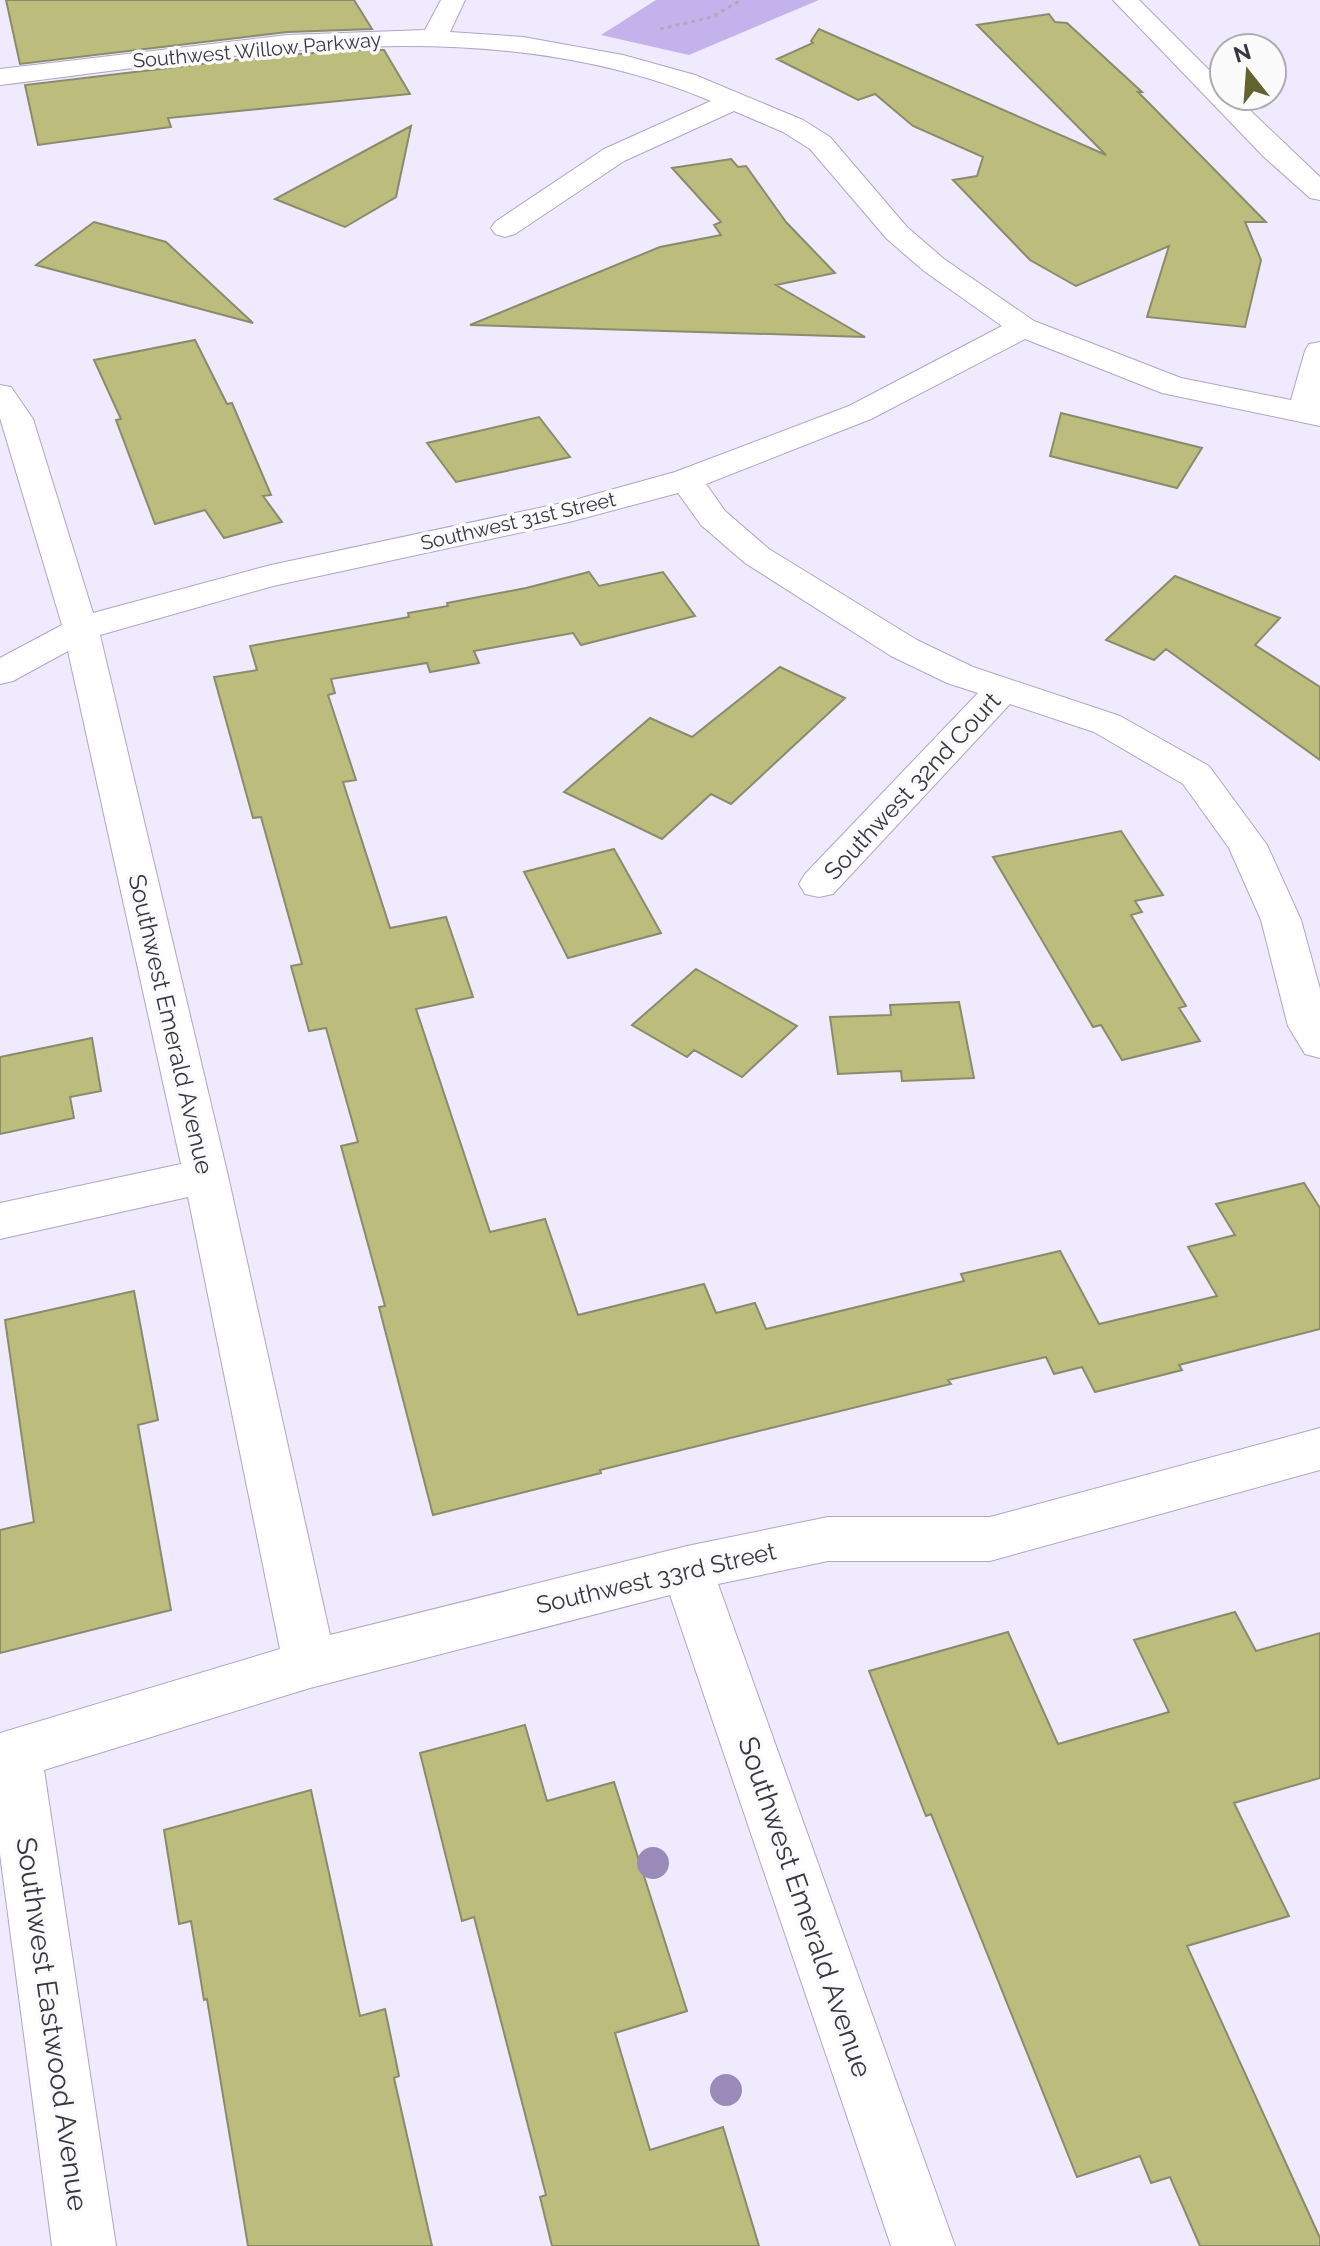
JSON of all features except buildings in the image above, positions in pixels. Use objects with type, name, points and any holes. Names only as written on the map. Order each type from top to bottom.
[{"type":"street","points":[[434,38],[453,0]]},
{"type":"street","points":[[1125,0],[1274,151],[1320,192]]},
{"type":"street","name":"Southwest Willow Parkway","points":[[0,77],[287,43],[369,38],[434,38],[571,51],[686,81],[793,126],[820,143],[897,233],[970,292],[1023,327],[1173,386],[1312,415]]},
{"type":"street","points":[[505,228],[614,155],[733,101]]},
{"type":"street","name":"Southwest 31st Street","points":[[0,673],[81,630],[250,579],[572,511],[686,480],[880,402],[978,354],[1023,327]]},
{"type":"street","points":[[1312,415],[1320,351]]},
{"type":"street","name":"Southwest Emerald Avenue","points":[[6,412],[81,630],[206,1176],[310,1664]]},
{"type":"street","points":[[686,480],[713,518],[757,556],[904,648],[960,675],[1107,724],[1196,775],[1247,845],[1281,920],[1309,1026],[1320,1043]]},
{"type":"street","name":"Southwest 32nd Court","points":[[819,884],[1004,688]]},
{"type":"street","points":[[0,1221],[206,1176]]},
{"type":"street","name":"Southwest 33rd Street","points":[[7,1756],[310,1664],[687,1568],[828,1539],[990,1539],[1320,1449]]},
{"type":"street","name":"Southwest Emerald Avenue","points":[[687,1568],[923,2246]]},
{"type":"street","name":"Southwest Eastwood Avenue","points":[[7,1756],[84,2246]]},
{"type":"shaded area","points":[[656,0],[819,0],[689,55],[601,35]]}]
